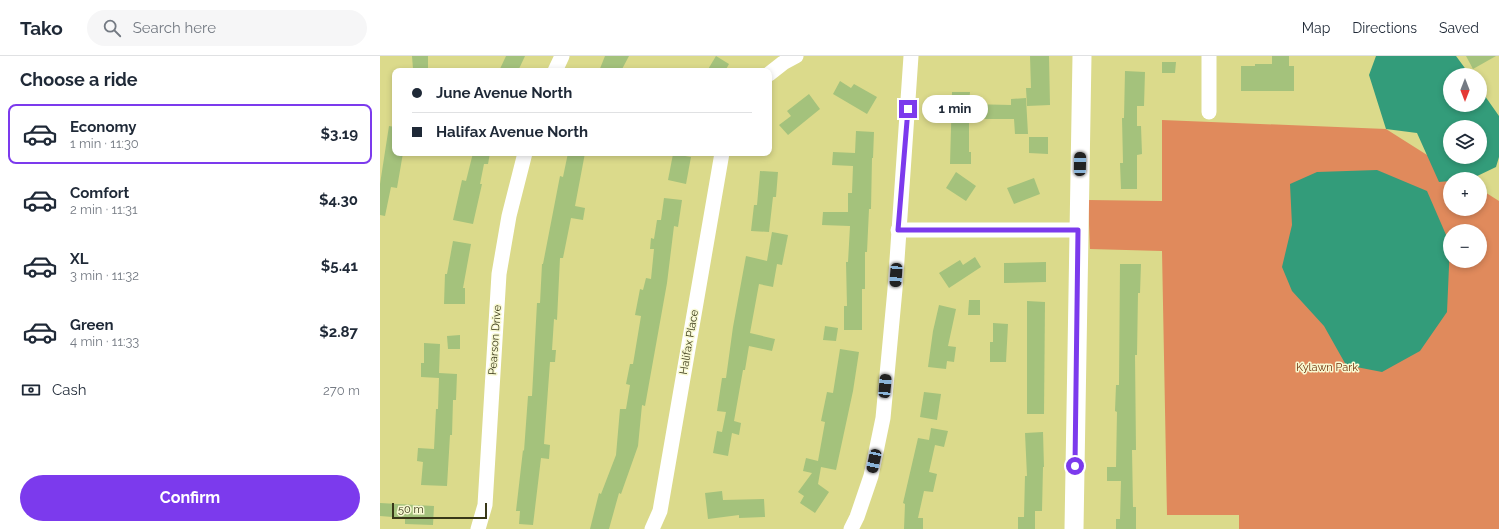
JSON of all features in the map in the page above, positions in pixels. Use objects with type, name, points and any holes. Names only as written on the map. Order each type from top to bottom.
[{"type":"street","points":[[556,68],[562,56]]},
{"type":"street","points":[[772,72],[783,63],[796,56]]},
{"type":"street","points":[[851,529],[857,517],[870,476],[883,418],[895,289],[911,56]]},
{"type":"street","points":[[1074,529],[1082,56]]},
{"type":"street","points":[[1209,56],[1209,112]]},
{"type":"street","name":"Pearson Drive","points":[[478,529],[485,505],[499,274],[509,216],[524,156]]},
{"type":"street","name":"Halifax Place","points":[[652,529],[660,511],[721,156]]},
{"type":"street","points":[[898,230],[1078,230]]},
{"type":"green space","name":"Kylawn Park","points":[[1162,120],[1386,129],[1454,172],[1443,172],[1443,216],[1487,216],[1487,193],[1499,201],[1499,529],[1239,529],[1239,515],[1167,515],[1162,251],[1090,249],[1088,200],[1162,201]]},
{"type":"shaded area","points":[[1376,56],[1456,56],[1465,68],[1443,68],[1443,112],[1487,112],[1487,99],[1499,116],[1499,157],[1496,167],[1486,172],[1443,172],[1443,182],[1439,182],[1417,133],[1386,129],[1369,75]]},
{"type":"shaded area","points":[[1377,170],[1427,191],[1443,228],[1443,268],[1449,268],[1447,312],[1420,351],[1382,372],[1346,365],[1324,326],[1292,291],[1282,267],[1292,225],[1290,184],[1317,172]]},
{"type":"building","points":[[412,56],[428,56],[428,68],[413,68]]},
{"type":"building","points":[[506,56],[525,56],[519,68],[500,68]]},
{"type":"building","points":[[605,56],[629,56],[623,68],[600,68]]},
{"type":"building","points":[[716,56],[729,64],[727,68],[709,68]]},
{"type":"building","points":[[1030,56],[1049,56],[1050,105],[1027,106],[1026,88],[1031,88]]},
{"type":"building","points":[[1272,56],[1289,56],[1289,66],[1294,66],[1294,91],[1241,91],[1241,66],[1272,64]]},
{"type":"building","points":[[1466,56],[1496,56],[1475,68],[1472,68]]},
{"type":"building","points":[[1162,62],[1176,62],[1175,73],[1162,73]]},
{"type":"building","points":[[1125,71],[1145,72],[1144,106],[1137,106],[1137,126],[1141,126],[1142,154],[1137,155],[1137,189],[1121,189],[1120,163],[1123,163],[1122,118],[1124,118]]},
{"type":"building","points":[[840,81],[851,88],[854,84],[877,97],[867,114],[833,94]]},
{"type":"building","points":[[952,92],[970,92],[969,104],[1011,105],[1011,99],[1026,98],[1028,134],[1015,134],[1014,119],[969,119],[969,152],[971,152],[971,164],[950,164]]},
{"type":"building","points":[[809,94],[820,109],[788,135],[779,125],[791,116],[787,111]]},
{"type":"building","points":[[389,126],[392,126],[392,156],[402,156],[397,188],[391,187],[385,216],[380,215],[380,184]]},
{"type":"building","points":[[856,131],[874,132],[871,209],[869,209],[867,252],[865,252],[865,289],[862,289],[862,330],[844,330],[844,306],[847,306],[846,262],[848,262],[850,226],[822,225],[823,212],[848,212],[848,193],[852,193],[853,166],[832,165],[833,152],[855,153]]},
{"type":"building","points":[[1029,137],[1048,137],[1048,154],[1029,153]]},
{"type":"building","points":[[472,156],[489,156],[488,164],[484,164],[480,184],[482,184],[473,224],[453,220],[462,180],[466,181]]},
{"type":"building","points":[[567,156],[584,156],[575,206],[585,208],[583,220],[571,218],[563,258],[560,258],[557,320],[554,319],[552,350],[556,350],[555,362],[550,362],[544,444],[550,445],[549,459],[541,458],[533,525],[519,524],[520,511],[516,511],[523,450],[524,451],[528,396],[532,396],[537,303],[540,303],[542,264],[560,176],[563,177]]},
{"type":"building","points":[[673,156],[691,157],[686,184],[668,180]]},
{"type":"building","points":[[760,171],[778,172],[776,197],[773,197],[769,232],[751,231],[754,205],[757,205]]},
{"type":"building","points":[[956,172],[976,186],[966,201],[946,188]]},
{"type":"building","points":[[1034,178],[1040,194],[1014,204],[1007,188]]},
{"type":"building","points":[[664,198],[682,200],[678,227],[674,226],[667,283],[645,406],[642,405],[638,446],[621,494],[619,493],[609,529],[590,529],[599,493],[601,494],[616,455],[620,409],[626,409],[630,385],[626,384],[630,364],[633,364],[641,316],[635,315],[640,289],[643,290],[646,278],[651,279],[654,249],[650,249],[651,238],[654,239],[657,220],[661,220]]},
{"type":"building","points":[[772,232],[788,235],[782,265],[777,264],[773,287],[759,284],[750,333],[775,339],[772,351],[749,346],[734,421],[741,423],[739,435],[732,433],[728,456],[713,453],[717,431],[722,432],[726,412],[717,411],[722,378],[726,378],[733,327],[746,256],[767,261]]},
{"type":"building","points":[[453,241],[471,244],[463,288],[465,288],[465,304],[444,304],[445,274],[447,274]]},
{"type":"building","points":[[975,257],[981,267],[949,288],[939,273],[960,260],[963,265]]},
{"type":"building","points":[[1046,262],[1046,282],[1004,283],[1004,263]]},
{"type":"building","points":[[1120,264],[1141,264],[1140,293],[1138,293],[1137,355],[1135,355],[1136,450],[1132,450],[1133,507],[1136,507],[1136,529],[1116,529],[1116,519],[1120,519],[1121,481],[1107,481],[1107,467],[1116,467],[1117,412],[1115,411],[1116,385],[1119,385]]},
{"type":"building","points":[[969,300],[980,300],[980,315],[968,315]]},
{"type":"building","points":[[1027,301],[1045,302],[1044,414],[1027,414]]},
{"type":"building","points":[[939,305],[956,309],[948,346],[956,347],[954,362],[947,361],[946,369],[928,367],[933,331]]},
{"type":"building","points":[[993,323],[1008,324],[1006,362],[990,362],[990,342],[993,342]]},
{"type":"building","points":[[825,326],[838,328],[836,341],[823,340]]},
{"type":"building","points":[[460,335],[460,349],[448,349],[447,336]]},
{"type":"building","points":[[424,343],[440,344],[439,373],[457,374],[456,400],[453,400],[452,435],[450,435],[447,486],[421,485],[423,462],[417,461],[418,448],[434,449],[436,409],[438,409],[439,378],[421,377],[421,363],[424,363]]},
{"type":"building","points":[[840,349],[859,352],[853,391],[836,470],[821,467],[818,484],[829,492],[815,513],[800,503],[804,496],[798,492],[812,473],[803,471],[806,458],[818,461],[825,422],[821,421],[827,392],[833,393]]},
{"type":"building","points":[[924,392],[941,394],[937,420],[920,417]]},
{"type":"building","points":[[931,428],[948,431],[944,447],[935,445],[929,472],[937,474],[933,492],[924,491],[918,518],[923,518],[923,529],[904,529],[905,504],[903,503],[918,438],[929,440]]},
{"type":"building","points":[[1043,432],[1044,467],[1042,511],[1035,511],[1035,529],[1018,529],[1018,517],[1024,517],[1025,476],[1027,476],[1025,433]]},
{"type":"building","points":[[722,491],[723,500],[764,499],[765,517],[739,518],[739,515],[708,519],[705,493]]},
{"type":"building","points":[[380,503],[434,506],[433,525],[405,524],[405,518],[380,516]]},
{"type":"route","points":[[908,109],[898,230],[1078,230],[1075,466]]}]
